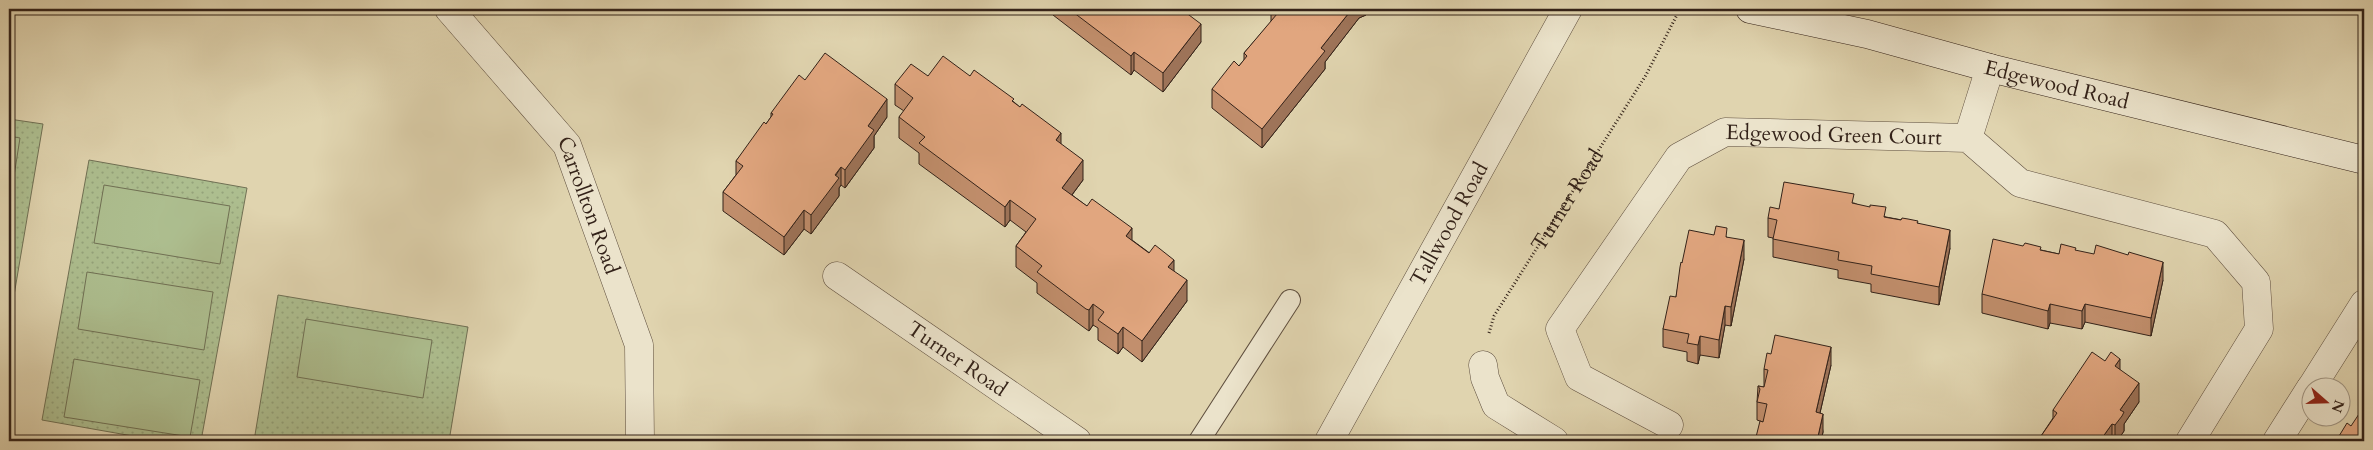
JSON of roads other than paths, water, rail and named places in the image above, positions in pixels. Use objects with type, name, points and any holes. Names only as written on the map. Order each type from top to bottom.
[{"type":"street","name":"Carrollton Road","points":[[449,9],[567,145],[639,345],[640,441]]},
{"type":"street","name":"Tallwood Road","points":[[1329,441],[1568,9]]},
{"type":"street","name":"Edgewood Road","points":[[1750,9],[1867,34],[1990,68],[2364,160]]},
{"type":"street","name":"Edgewood Green Court","points":[[1968,138],[1990,68]]},
{"type":"street","name":"Edgewood Green Court","points":[[1669,425],[1579,377],[1560,329],[1679,157],[1725,132],[1968,138],[2020,183],[2215,234],[2256,282],[2259,330],[2190,441]]},
{"type":"street","name":"Turner Road","points":[[838,276],[1076,441]]},
{"type":"street","points":[[2317,378],[2364,304]]},
{"type":"street","points":[[1485,353],[1485,378],[1496,405],[1554,441]]},
{"type":"street","points":[[2277,441],[2300,405]]},
{"type":"lane","points":[[1199,441],[1290,300]]}]
